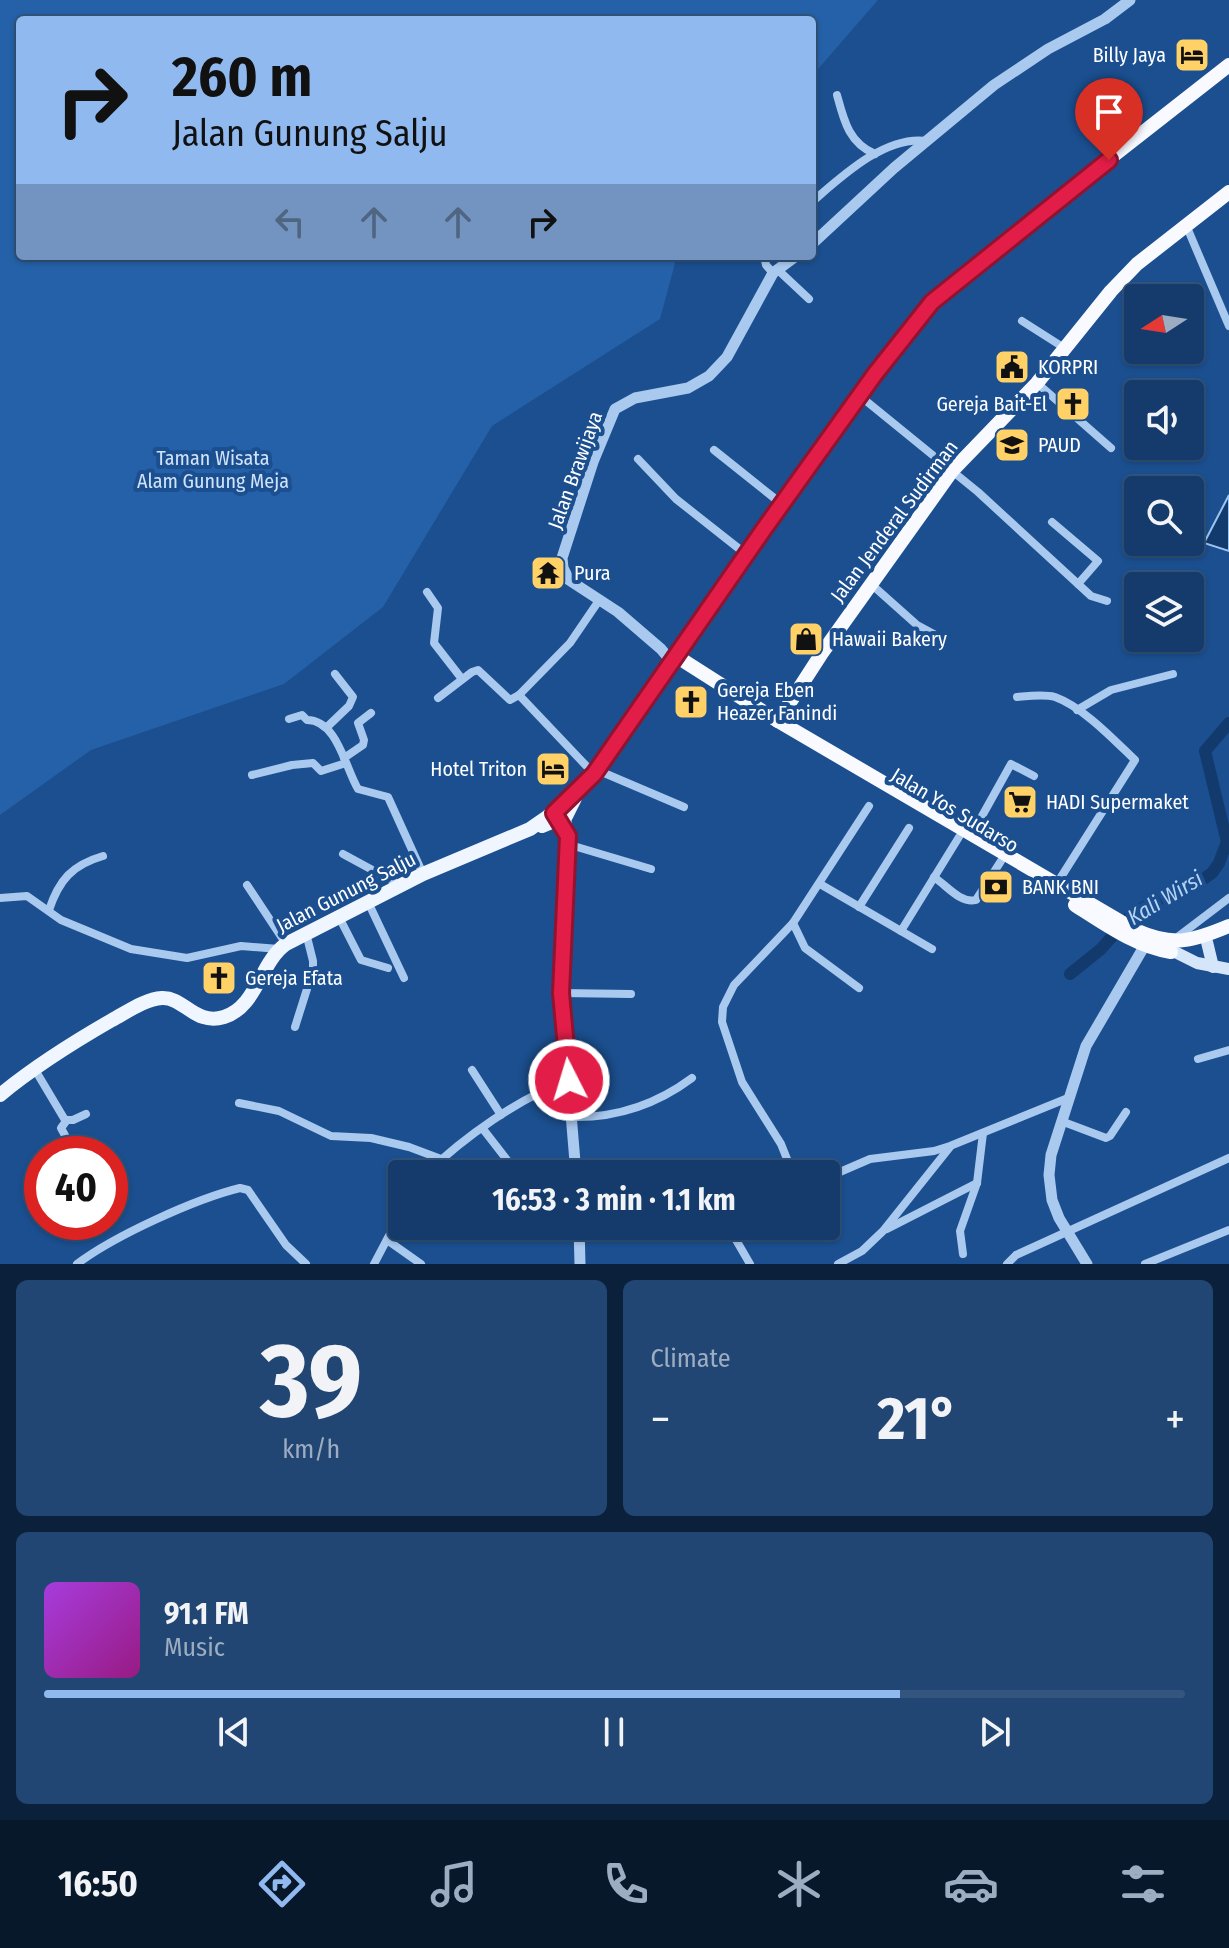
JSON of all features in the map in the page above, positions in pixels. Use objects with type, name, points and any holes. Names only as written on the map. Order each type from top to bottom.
[{"type":"highway","points":[[673,658],[860,396],[932,302],[1003,242],[1229,65]]},
{"type":"highway","name":"Jalan Jenderal Sudirman","points":[[778,721],[952,471],[1037,383],[1111,291],[1137,264],[1228,194]]},
{"type":"highway","name":"Jalan Yos Sudarso","points":[[673,658],[966,836],[1056,885],[1145,945],[1173,947],[1229,926]]},
{"type":"highway","name":"Jalan Yos Sudarso","points":[[673,658],[774,730],[907,800]]},
{"type":"highway","name":"Jalan Yos Sudarso","points":[[966,836],[1001,861],[1112,921]]},
{"type":"highway","name":"Jalan Yos Sudarso","points":[[1132,934],[1173,947]]},
{"type":"highway","points":[[1173,947],[1207,942],[1229,934]]},
{"type":"main road","points":[[561,814],[596,772],[673,658]]},
{"type":"main road","name":"Jalan Gunung Salju","points":[[0,1095],[55,1054],[152,1000],[171,999],[197,1016],[222,1018],[247,1000],[282,946],[423,874],[561,814]]},
{"type":"main road","points":[[1207,942],[1213,967]]},
{"type":"main road","points":[[1173,947],[1189,960],[1229,969]]},
{"type":"street","points":[[816,241],[894,168],[1007,75],[1058,43],[1105,19],[1130,0]]},
{"type":"street","points":[[837,95],[848,130],[855,141],[875,154]]},
{"type":"street","points":[[816,199],[859,163],[875,154],[907,142],[928,141]]},
{"type":"street","points":[[1186,225],[1228,319]]},
{"type":"street","points":[[767,260],[775,271],[809,299]]},
{"type":"street","name":"Jalan Brawijaya","points":[[673,658],[600,599],[569,580],[562,558],[593,462],[612,415],[626,401],[688,388],[709,376],[727,357],[775,271],[790,260]]},
{"type":"street","points":[[1022,321],[1066,349]]},
{"type":"street","points":[[1037,383],[1111,448]]},
{"type":"street","points":[[860,396],[1005,515],[1091,596],[1107,601]]},
{"type":"street","points":[[714,450],[783,505]]},
{"type":"street","points":[[638,459],[669,494],[747,555]]},
{"type":"street","points":[[1052,522],[1098,561],[1078,584]]},
{"type":"street","points":[[871,584],[917,625],[943,639]]},
{"type":"street","points":[[427,592],[438,608],[434,643],[462,679]]},
{"type":"street","points":[[438,698],[478,670],[510,700],[514,700],[570,643],[600,599]]},
{"type":"street","points":[[327,727],[349,706],[353,697],[335,674]]},
{"type":"street","points":[[1077,710],[1111,690],[1173,674]]},
{"type":"street","points":[[519,695],[596,772],[684,807]]},
{"type":"street","points":[[1017,697],[1054,697],[1077,710],[1135,761],[1056,885]]},
{"type":"street","points":[[252,775],[313,763],[321,771],[345,760],[363,745],[358,723],[371,713]]},
{"type":"street","points":[[289,719],[302,715],[327,727],[358,789],[388,797],[423,874]]},
{"type":"street","points":[[901,931],[1011,764],[1034,776]]},
{"type":"street","points":[[787,1160],[781,1144],[742,1082],[722,1016],[723,1007],[734,985],[793,923],[869,806]]},
{"type":"street","points":[[561,814],[567,840],[561,993],[575,1160]]},
{"type":"street","points":[[859,907],[909,828]]},
{"type":"street","points":[[567,840],[651,869]]},
{"type":"street","points":[[343,854],[401,885]]},
{"type":"street","points":[[49,910],[56,889],[69,871],[85,861],[103,856]]},
{"type":"street","points":[[934,877],[964,901],[971,902],[976,900],[1001,861]]},
{"type":"street","points":[[820,884],[932,949]]},
{"type":"street","points":[[247,885],[282,946]]},
{"type":"street","points":[[0,898],[27,896],[61,920],[117,944],[182,958],[250,945],[282,946]]},
{"type":"street","points":[[1173,947],[1229,898]]},
{"type":"street","points":[[368,902],[404,978]]},
{"type":"street","points":[[339,917],[363,962],[388,968]]},
{"type":"street","points":[[793,923],[805,948],[859,988]]},
{"type":"street","points":[[295,1027],[313,970],[306,933]]},
{"type":"street","points":[[1087,1264],[1052,1200],[1051,1155],[1086,1046],[1145,945]]},
{"type":"street","points":[[561,993],[631,994]]},
{"type":"street","points":[[1198,1059],[1229,1050]]},
{"type":"street","points":[[34,1068],[67,1120]]},
{"type":"street","points":[[472,1070],[501,1115]]},
{"type":"street","points":[[572,1117],[605,1115],[655,1102],[692,1078]]},
{"type":"street","points":[[239,1103],[279,1111],[322,1133],[384,1141],[441,1159],[501,1115],[542,1090],[569,1080]]},
{"type":"street","points":[[840,1172],[870,1159],[950,1146],[1068,1098]]},
{"type":"street","points":[[1061,1121],[1106,1138],[1126,1112]]},
{"type":"street","points":[[65,1136],[61,1128],[67,1120],[86,1114]]},
{"type":"street","points":[[483,1129],[507,1160]]},
{"type":"street","points":[[963,1254],[960,1231],[977,1183],[983,1133]]},
{"type":"street","points":[[838,1264],[862,1251],[883,1231],[950,1146]]},
{"type":"street","points":[[1007,1264],[1016,1255],[1229,1158]]},
{"type":"street","points":[[883,1231],[977,1183]]},
{"type":"street","points":[[77,1264],[118,1239],[240,1188],[248,1190],[286,1245],[306,1264]]},
{"type":"street","points":[[1145,1264],[1229,1230]]},
{"type":"street","points":[[374,1264],[387,1240],[421,1264]]},
{"type":"street","points":[[579,1240],[580,1264]]},
{"type":"street","points":[[736,1240],[750,1264]]},
{"type":"green space","name":"Taman Wisata Alam Gunung Meja","points":[[0,0],[878,0],[816,71],[816,16],[16,16],[16,260],[676,260],[660,319],[492,426],[383,607],[284,684],[91,750],[0,815]]},
{"type":"shaded area","points":[[1229,495],[1229,551],[1204,543]]},
{"type":"waterway","name":"Kali Wirsi","points":[[1070,974],[1101,949],[1131,915],[1196,884],[1212,873],[1219,863],[1227,842],[1205,751],[1229,723]]},
{"type":"place","name":"Billy Jaya","points":[[1192,55]]},
{"type":"place","name":"KORPRI","points":[[1012,367]]},
{"type":"place","name":"Gereja Bait-El","points":[[1073,404]]},
{"type":"place","name":"PAUD","points":[[1012,445]]},
{"type":"place","name":"Pura","points":[[548,573]]},
{"type":"place","name":"Hawaii Bakery","points":[[806,639]]},
{"type":"place","name":"Gereja Eben Heazer Fanindi","points":[[691,702]]},
{"type":"place","name":"Hotel Triton","points":[[553,769]]},
{"type":"place","name":"HADI Supermaket","points":[[1020,802]]},
{"type":"place","name":"BANK BNI","points":[[996,887]]},
{"type":"place","name":"Gereja Efata","points":[[219,978]]},
{"type":"route","points":[[569,1080],[561,993],[568,836],[554,813],[594,774],[764,529],[908,330],[932,302],[967,272],[1109,160]]}]
